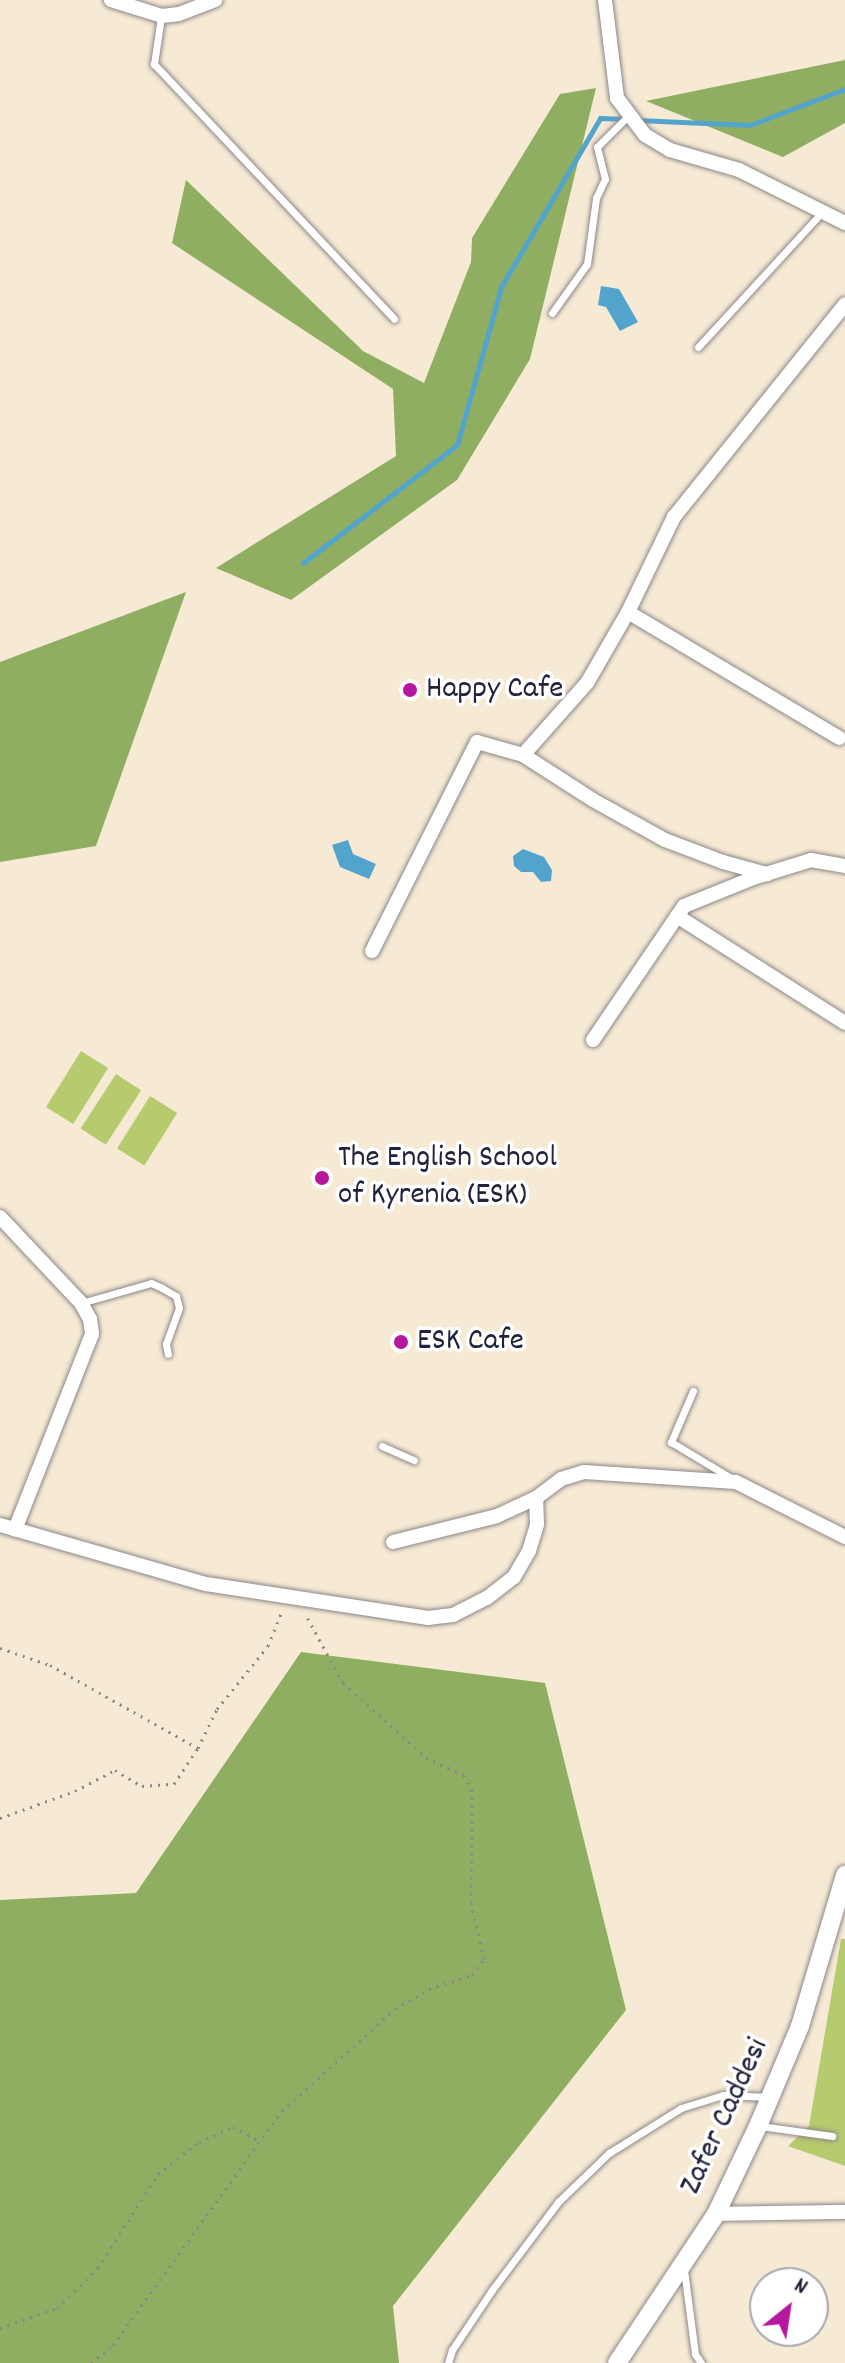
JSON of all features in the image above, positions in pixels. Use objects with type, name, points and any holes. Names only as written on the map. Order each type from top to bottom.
[{"type":"street","points":[[123,2],[162,16],[179,14],[215,0]]},
{"type":"street","points":[[605,0],[617,98],[645,135],[670,150],[739,170],[845,223]]},
{"type":"street","points":[[523,755],[587,683],[628,612],[674,517],[845,304]]},
{"type":"street","points":[[628,612],[839,738]]},
{"type":"street","points":[[372,951],[477,742],[523,755],[593,800],[665,840],[723,862],[767,874]]},
{"type":"street","points":[[593,1040],[684,906],[811,860],[845,866]]},
{"type":"street","points":[[677,916],[845,1023]]},
{"type":"street","points":[[0,1217],[32,1255],[81,1303],[90,1319],[92,1334],[7,1527],[206,1584],[289,1594],[428,1618],[453,1615],[487,1598],[514,1577],[529,1551],[537,1524],[536,1498]]},
{"type":"street","points":[[393,1542],[497,1516],[536,1498],[561,1479],[584,1472],[736,1482],[845,1537]]},
{"type":"street","name":"Zafer Caddesi","points":[[617,2363],[716,2214],[758,2126],[800,2026],[845,1875]]},
{"type":"street","points":[[716,2214],[845,2212]]},
{"type":"lane","points":[[162,16],[154,64],[394,319]]},
{"type":"lane","points":[[552,313],[587,264],[596,198],[605,179],[597,147],[628,116]]},
{"type":"lane","points":[[698,347],[823,211]]},
{"type":"lane","points":[[81,1303],[151,1283],[176,1296],[179,1308],[166,1344],[168,1354]]},
{"type":"lane","points":[[693,1391],[671,1442],[736,1482]]},
{"type":"lane","points":[[382,1446],[414,1460]]},
{"type":"lane","points":[[448,2363],[452,2350],[492,2290],[558,2202],[609,2153],[681,2108],[723,2095],[771,2097]]},
{"type":"lane","points":[[758,2126],[832,2136]]},
{"type":"lane","points":[[683,2264],[695,2354],[701,2363]]},
{"type":"path","points":[[0,1818],[75,1791],[115,1770],[142,1786],[174,1784],[198,1748],[217,1709],[268,1646],[289,1594],[310,1620],[343,1683],[428,1759],[464,1775],[472,1791],[471,1903],[484,1959],[472,1975],[429,1989],[395,2009],[282,2111],[113,2345],[91,2363]]},
{"type":"path","points":[[0,1648],[50,1665],[198,1748]]},
{"type":"path","points":[[0,2328],[57,2308],[98,2268],[158,2174],[199,2142],[233,2127],[261,2142]]},
{"type":"green space","points":[[845,60],[845,123],[783,157],[646,101]]},
{"type":"green space","points":[[596,88],[530,359],[457,480],[291,600],[216,568],[396,456],[393,389],[172,243],[186,180],[363,351],[424,383],[471,262],[472,238],[560,94]]},
{"type":"green space","points":[[186,592],[96,846],[0,862],[0,662]]},
{"type":"green space","points":[[81,1051],[108,1068],[73,1124],[46,1107]]},
{"type":"green space","points":[[116,1074],[141,1090],[106,1145],[81,1129]]},
{"type":"green space","points":[[150,1096],[177,1113],[144,1166],[117,1149]]},
{"type":"green space","points":[[301,1652],[545,1683],[626,2010],[393,2306],[399,2363],[0,2363],[0,1900],[136,1893]]},
{"type":"green space","points":[[841,1939],[845,1939],[845,2166],[788,2146],[809,2126]]},
{"type":"water","points":[[601,286],[619,289],[638,322],[620,331],[606,307],[598,305]]},
{"type":"water","points":[[348,840],[353,854],[376,864],[369,879],[340,867],[332,845]]},
{"type":"water","points":[[523,849],[544,857],[552,870],[551,881],[541,882],[533,872],[521,872],[514,866],[513,856]]},
{"type":"waterway","points":[[637,120],[750,125],[845,89]]},
{"type":"waterway","points":[[303,563],[457,445],[501,287],[600,118],[627,119]]},
{"type":"place","name":"Happy Cafe","points":[[410,690]]},
{"type":"place","name":"The English School of Kyrenia (ESK)","points":[[322,1178]]},
{"type":"place","name":"ESK Cafe","points":[[401,1342]]}]
